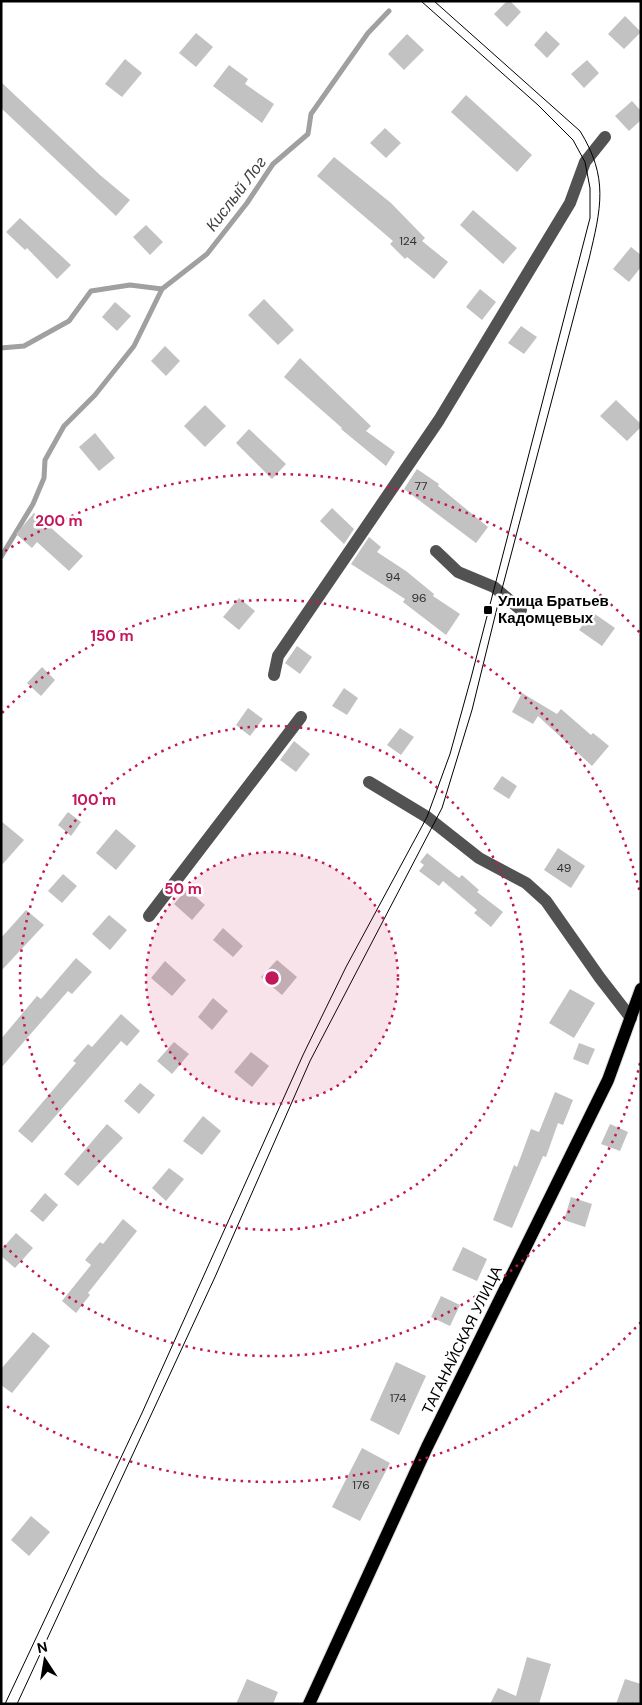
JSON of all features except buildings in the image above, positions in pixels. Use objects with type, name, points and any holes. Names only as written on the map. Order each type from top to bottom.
[{"type":"main road","name":"ТАГАНАЙСКАЯ УЛИЦА","points":[[309,1704],[427,1447],[608,1080],[641,990]]},
{"type":"street","points":[[274,675],[278,656],[450,403],[570,203],[585,162],[605,137]]},
{"type":"street","points":[[436,551],[458,572],[494,587],[521,610]]},
{"type":"street","points":[[149,916],[301,717]]},
{"type":"street","points":[[369,782],[427,817],[479,858],[526,882],[546,901],[600,978],[631,1018]]},
{"type":"waterway","name":"Кислый Лог","points":[[1,557],[33,504],[44,478],[45,460],[64,426],[95,395],[134,346],[162,289],[207,254],[247,203],[273,164],[308,134],[311,114],[368,33],[389,11]]},
{"type":"waterway","points":[[1,348],[24,346],[69,321],[91,291],[130,285],[162,289]]},
{"type":"tram line","points":[[5,1704],[142,1413],[303,1055],[346,967],[427,817],[450,754],[471,678],[590,218],[590,188],[585,162],[573,140],[538,105],[421,1]]},
{"type":"tram line","points":[[17,1704],[215,1277],[310,1061],[442,808],[472,710],[589,259],[597,224],[600,194],[599,179],[589,148],[580,131],[434,1]]},
{"type":"place","name":"Улица Братьев Кадомцевых","points":[[488,610]]}]
